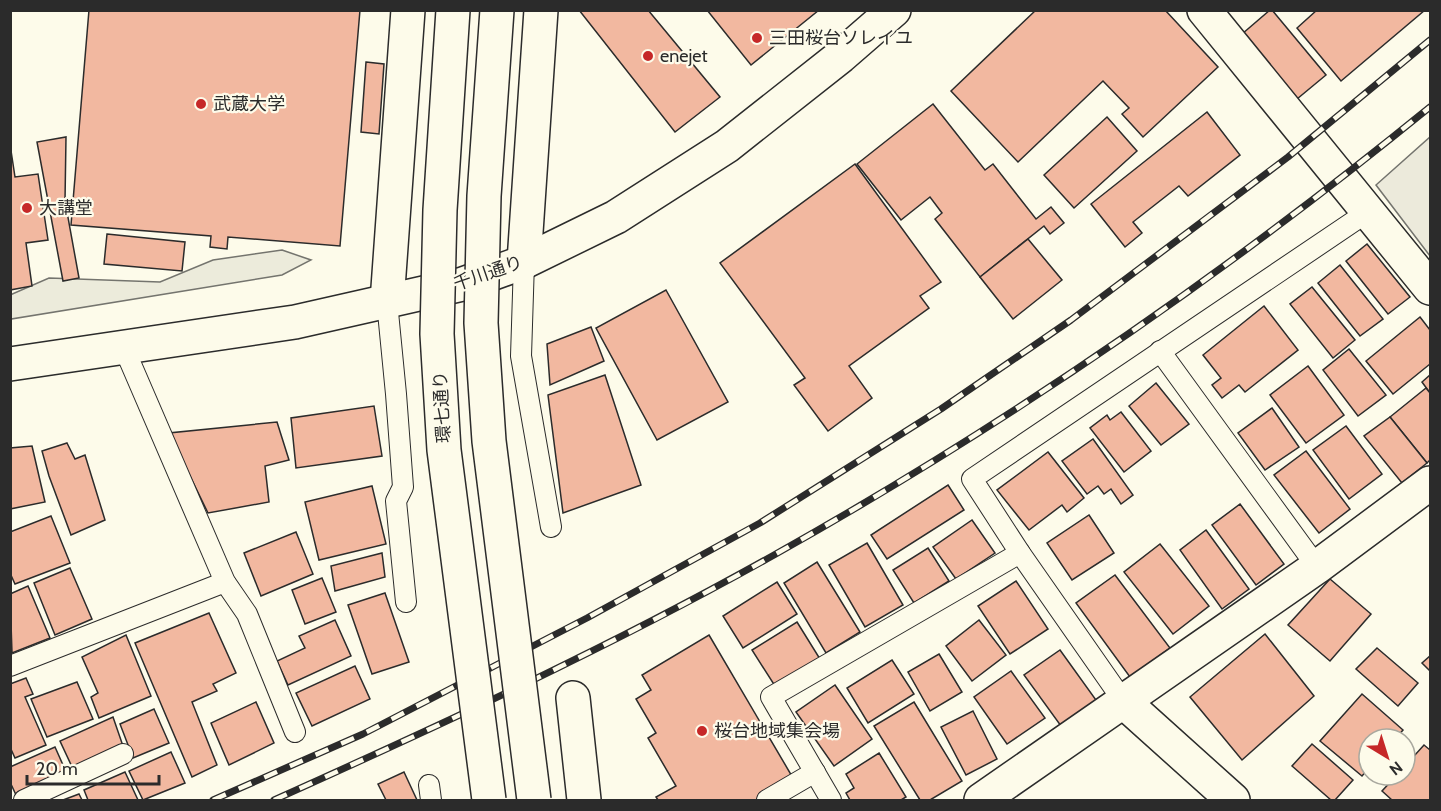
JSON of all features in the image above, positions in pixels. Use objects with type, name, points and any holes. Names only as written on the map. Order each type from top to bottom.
[{"type":"main road","points":[[387,302],[408,10]]},
{"type":"main road","name":"環七通り","points":[[453,10],[440,210],[437,334],[444,450],[489,801]]},
{"type":"main road","points":[[497,10],[484,196],[481,323],[489,441],[534,801]]},
{"type":"main road","points":[[524,262],[541,10]]},
{"type":"main road","name":"千川通り","points":[[10,364],[295,322],[463,284],[524,262],[616,217],[727,146],[841,57],[894,10]]},
{"type":"main road","points":[[1218,15],[1431,288]]},
{"type":"main road","points":[[981,801],[1317,567],[1431,483]]},
{"type":"main road","points":[[573,698],[584,801]]},
{"type":"main road","points":[[1124,702],[1233,801]]},
{"type":"lane","points":[[1124,702],[1020,554],[972,478],[1369,211]]},
{"type":"lane","points":[[524,262],[521,356],[551,527]]},
{"type":"lane","points":[[387,302],[403,487],[396,501],[406,602]]},
{"type":"lane","points":[[124,348],[225,582],[247,614],[295,732]]},
{"type":"lane","points":[[1160,351],[1317,567]]},
{"type":"lane","points":[[831,801],[771,697],[1020,554]]},
{"type":"lane","points":[[10,666],[225,582]]},
{"type":"lane","points":[[24,801],[123,754]]},
{"type":"lane","points":[[768,801],[815,772]]},
{"type":"shaded area","points":[[1430,137],[1430,256],[1376,185]]},
{"type":"shaded area","points":[[282,250],[311,260],[282,275],[11,319],[10,295],[49,278],[160,282],[213,260]]},
{"type":"building","points":[[89,10],[360,10],[340,246],[228,237],[227,249],[210,247],[211,236],[71,225]]},
{"type":"building","points":[[579,10],[648,10],[720,97],[675,132]]},
{"type":"building","name":"三田桜台ソレイユ","points":[[707,10],[819,10],[751,65]]},
{"type":"building","points":[[1036,10],[1165,10],[1218,67],[1143,137],[1122,114],[1129,108],[1103,81],[1018,162],[951,91]]},
{"type":"building","points":[[1270,10],[1326,75],[1297,99],[1242,34]]},
{"type":"building","points":[[1317,10],[1425,10],[1341,81],[1297,28]]},
{"type":"building","points":[[366,62],[384,64],[379,134],[361,132]]},
{"type":"building","points":[[933,104],[985,170],[993,164],[1036,219],[1051,207],[1064,223],[1050,234],[1044,226],[980,277],[935,219],[942,213],[930,197],[901,220],[857,164]]},
{"type":"building","points":[[1207,112],[1240,155],[1188,196],[1179,186],[1133,222],[1142,233],[1125,247],[1091,204]]},
{"type":"building","points":[[1107,117],[1137,151],[1074,208],[1044,175]]},
{"type":"building","points":[[66,137],[65,201],[79,278],[63,281],[37,142]]},
{"type":"building","name":"大講堂","points":[[10,144],[15,177],[38,174],[48,240],[26,243],[32,286],[10,290]]},
{"type":"building","points":[[855,164],[941,282],[920,296],[929,308],[849,366],[872,398],[828,431],[794,385],[805,378],[720,263]]},
{"type":"building","points":[[107,234],[185,242],[182,271],[104,264]]},
{"type":"building","points":[[1028,239],[1062,280],[1013,319],[980,277]]},
{"type":"building","points":[[1367,244],[1410,297],[1388,314],[1346,261]]},
{"type":"building","points":[[1340,265],[1383,319],[1360,336],[1318,283]]},
{"type":"building","points":[[1312,287],[1355,340],[1333,358],[1290,304]]},
{"type":"building","points":[[666,290],[728,402],[657,440],[596,328]]},
{"type":"building","points":[[1264,306],[1298,350],[1245,392],[1239,385],[1222,398],[1212,385],[1221,378],[1203,355]]},
{"type":"building","points":[[1420,317],[1430,330],[1430,364],[1393,394],[1366,361]]},
{"type":"building","points":[[591,327],[604,361],[550,385],[547,344]]},
{"type":"building","points":[[1349,349],[1386,395],[1358,416],[1323,370]]},
{"type":"building","points":[[1308,366],[1344,415],[1306,443],[1270,395]]},
{"type":"building","points":[[605,375],[641,485],[563,513],[548,395]]},
{"type":"building","points":[[1430,375],[1430,393],[1422,382]]},
{"type":"building","points":[[1156,383],[1189,424],[1161,445],[1129,406]]},
{"type":"building","points":[[1426,388],[1430,393],[1430,460],[1427,463],[1390,417]]},
{"type":"building","points":[[374,406],[382,456],[296,468],[291,418]]},
{"type":"building","points":[[1272,408],[1299,447],[1265,470],[1238,433]]},
{"type":"building","points":[[1121,412],[1151,451],[1124,472],[1090,428],[1107,415],[1110,420]]},
{"type":"building","points":[[1390,417],[1427,463],[1402,483],[1364,436]]},
{"type":"building","points":[[277,422],[289,460],[265,466],[269,502],[208,513],[169,433]]},
{"type":"building","points":[[1346,426],[1382,474],[1349,499],[1313,450]]},
{"type":"building","points":[[1093,439],[1133,495],[1121,504],[1111,489],[1104,494],[1098,486],[1087,494],[1062,461]]},
{"type":"building","points":[[67,443],[75,459],[85,455],[105,520],[71,535],[42,451]]},
{"type":"building","points":[[32,446],[45,502],[10,509],[10,448]]},
{"type":"building","points":[[1306,451],[1350,509],[1319,533],[1274,475]]},
{"type":"building","points":[[1048,452],[1084,498],[1067,512],[1062,505],[1029,530],[997,490]]},
{"type":"building","points":[[948,485],[964,510],[887,559],[871,535]]},
{"type":"building","points":[[372,486],[386,544],[319,560],[305,502]]},
{"type":"building","points":[[1240,504],[1284,564],[1256,585],[1212,525]]},
{"type":"building","points":[[1089,515],[1114,553],[1072,580],[1047,543]]},
{"type":"building","points":[[51,516],[70,563],[15,584],[10,573],[10,532]]},
{"type":"building","points":[[972,520],[995,553],[956,579],[933,547]]},
{"type":"building","points":[[1206,530],[1249,589],[1222,609],[1180,550]]},
{"type":"building","points":[[296,532],[313,574],[261,596],[244,553]]},
{"type":"building","points":[[867,543],[903,605],[865,627],[829,565]]},
{"type":"building","points":[[1160,544],[1209,606],[1173,634],[1124,572]]},
{"type":"building","points":[[928,548],[949,581],[914,603],[893,570]]},
{"type":"building","points":[[382,553],[385,577],[335,591],[331,566]]},
{"type":"building","points":[[817,562],[860,632],[826,653],[784,583]]},
{"type":"building","points":[[70,568],[92,619],[55,635],[34,583]]},
{"type":"building","points":[[1115,575],[1170,648],[1130,677],[1076,603]]},
{"type":"building","points":[[322,578],[336,612],[305,624],[292,590]]},
{"type":"building","points":[[1330,579],[1371,614],[1330,661],[1288,625]]},
{"type":"building","points":[[1016,581],[1048,629],[1010,654],[978,606]]},
{"type":"building","points":[[777,582],[797,614],[743,648],[723,616]]},
{"type":"building","points":[[28,586],[50,638],[12,653],[10,594]]},
{"type":"building","points":[[385,593],[409,662],[372,674],[348,605]]},
{"type":"building","points":[[209,613],[236,673],[213,684],[217,691],[192,702],[217,765],[192,777],[135,643]]},
{"type":"building","points":[[335,620],[351,656],[288,685],[277,661],[305,648],[299,636]]},
{"type":"building","points":[[979,620],[1006,655],[972,681],[946,646]]},
{"type":"building","points":[[797,622],[820,659],[775,686],[752,650]]},
{"type":"building","points":[[1265,634],[1314,696],[1242,760],[1190,697]]},
{"type":"building","points":[[126,635],[151,696],[99,718],[91,697],[98,693],[82,657]]},
{"type":"building","points":[[709,635],[793,778],[756,800],[658,800],[656,797],[676,786],[648,738],[656,733],[636,699],[651,690],[642,675]]},
{"type":"building","points":[[1377,648],[1418,683],[1398,706],[1356,669]]},
{"type":"building","points":[[1060,650],[1096,700],[1061,726],[1024,675]]},
{"type":"building","points":[[939,654],[962,692],[930,711],[908,672]]},
{"type":"building","points":[[1430,656],[1430,671],[1422,663]]},
{"type":"building","points":[[892,660],[914,694],[868,723],[847,688]]},
{"type":"building","points":[[355,666],[370,699],[312,726],[296,693]]},
{"type":"building","points":[[1011,671],[1045,718],[1007,744],[974,697]]},
{"type":"building","points":[[26,678],[33,694],[25,697],[46,745],[15,758],[10,747],[10,684]]},
{"type":"building","points":[[77,682],[93,719],[47,737],[31,699]]},
{"type":"building","points":[[835,685],[872,739],[834,766],[796,712]]},
{"type":"building","points":[[1362,694],[1400,727],[1357,727],[1357,772],[1320,741]]},
{"type":"building","points":[[256,702],[274,743],[229,765],[211,723]]},
{"type":"building","points":[[914,702],[962,781],[930,800],[920,800],[874,726]]},
{"type":"building","points":[[154,709],[169,743],[133,758],[120,724]]},
{"type":"building","points":[[973,711],[997,759],[966,775],[941,727]]},
{"type":"building","points":[[113,717],[123,746],[73,769],[60,741]]},
{"type":"building","points":[[1312,744],[1353,780],[1335,800],[1331,800],[1292,766]]},
{"type":"building","points":[[1424,745],[1430,750],[1430,800],[1392,800],[1382,791],[1386,787],[1417,787],[1417,753]]},
{"type":"building","points":[[55,747],[67,774],[17,797],[10,782],[10,767]]},
{"type":"building","points":[[171,752],[185,783],[143,800],[129,771]]},
{"type":"building","points":[[879,753],[906,797],[901,800],[850,800],[846,793],[854,788],[846,774]]},
{"type":"building","points":[[125,772],[138,800],[88,800],[84,790]]},
{"type":"building","points":[[404,772],[417,800],[386,800],[378,784]]},
{"type":"building","points":[[79,794],[82,800],[63,800]]},
{"type":"railway","points":[[213,800],[363,734],[587,618],[760,523],[941,409],[1071,320],[1288,157],[1430,40]]},
{"type":"railway","points":[[274,800],[464,713],[651,621],[774,555],[946,454],[1194,288],[1274,229],[1430,107]]},
{"type":"place","name":"三田桜台ソレイユ","points":[[757,38]]},
{"type":"place","name":"enejet","points":[[648,56]]},
{"type":"place","name":"武蔵大学","points":[[201,104]]},
{"type":"place","name":"大講堂","points":[[27,208]]},
{"type":"place","name":"桜台地域集会場","points":[[702,731]]}]
